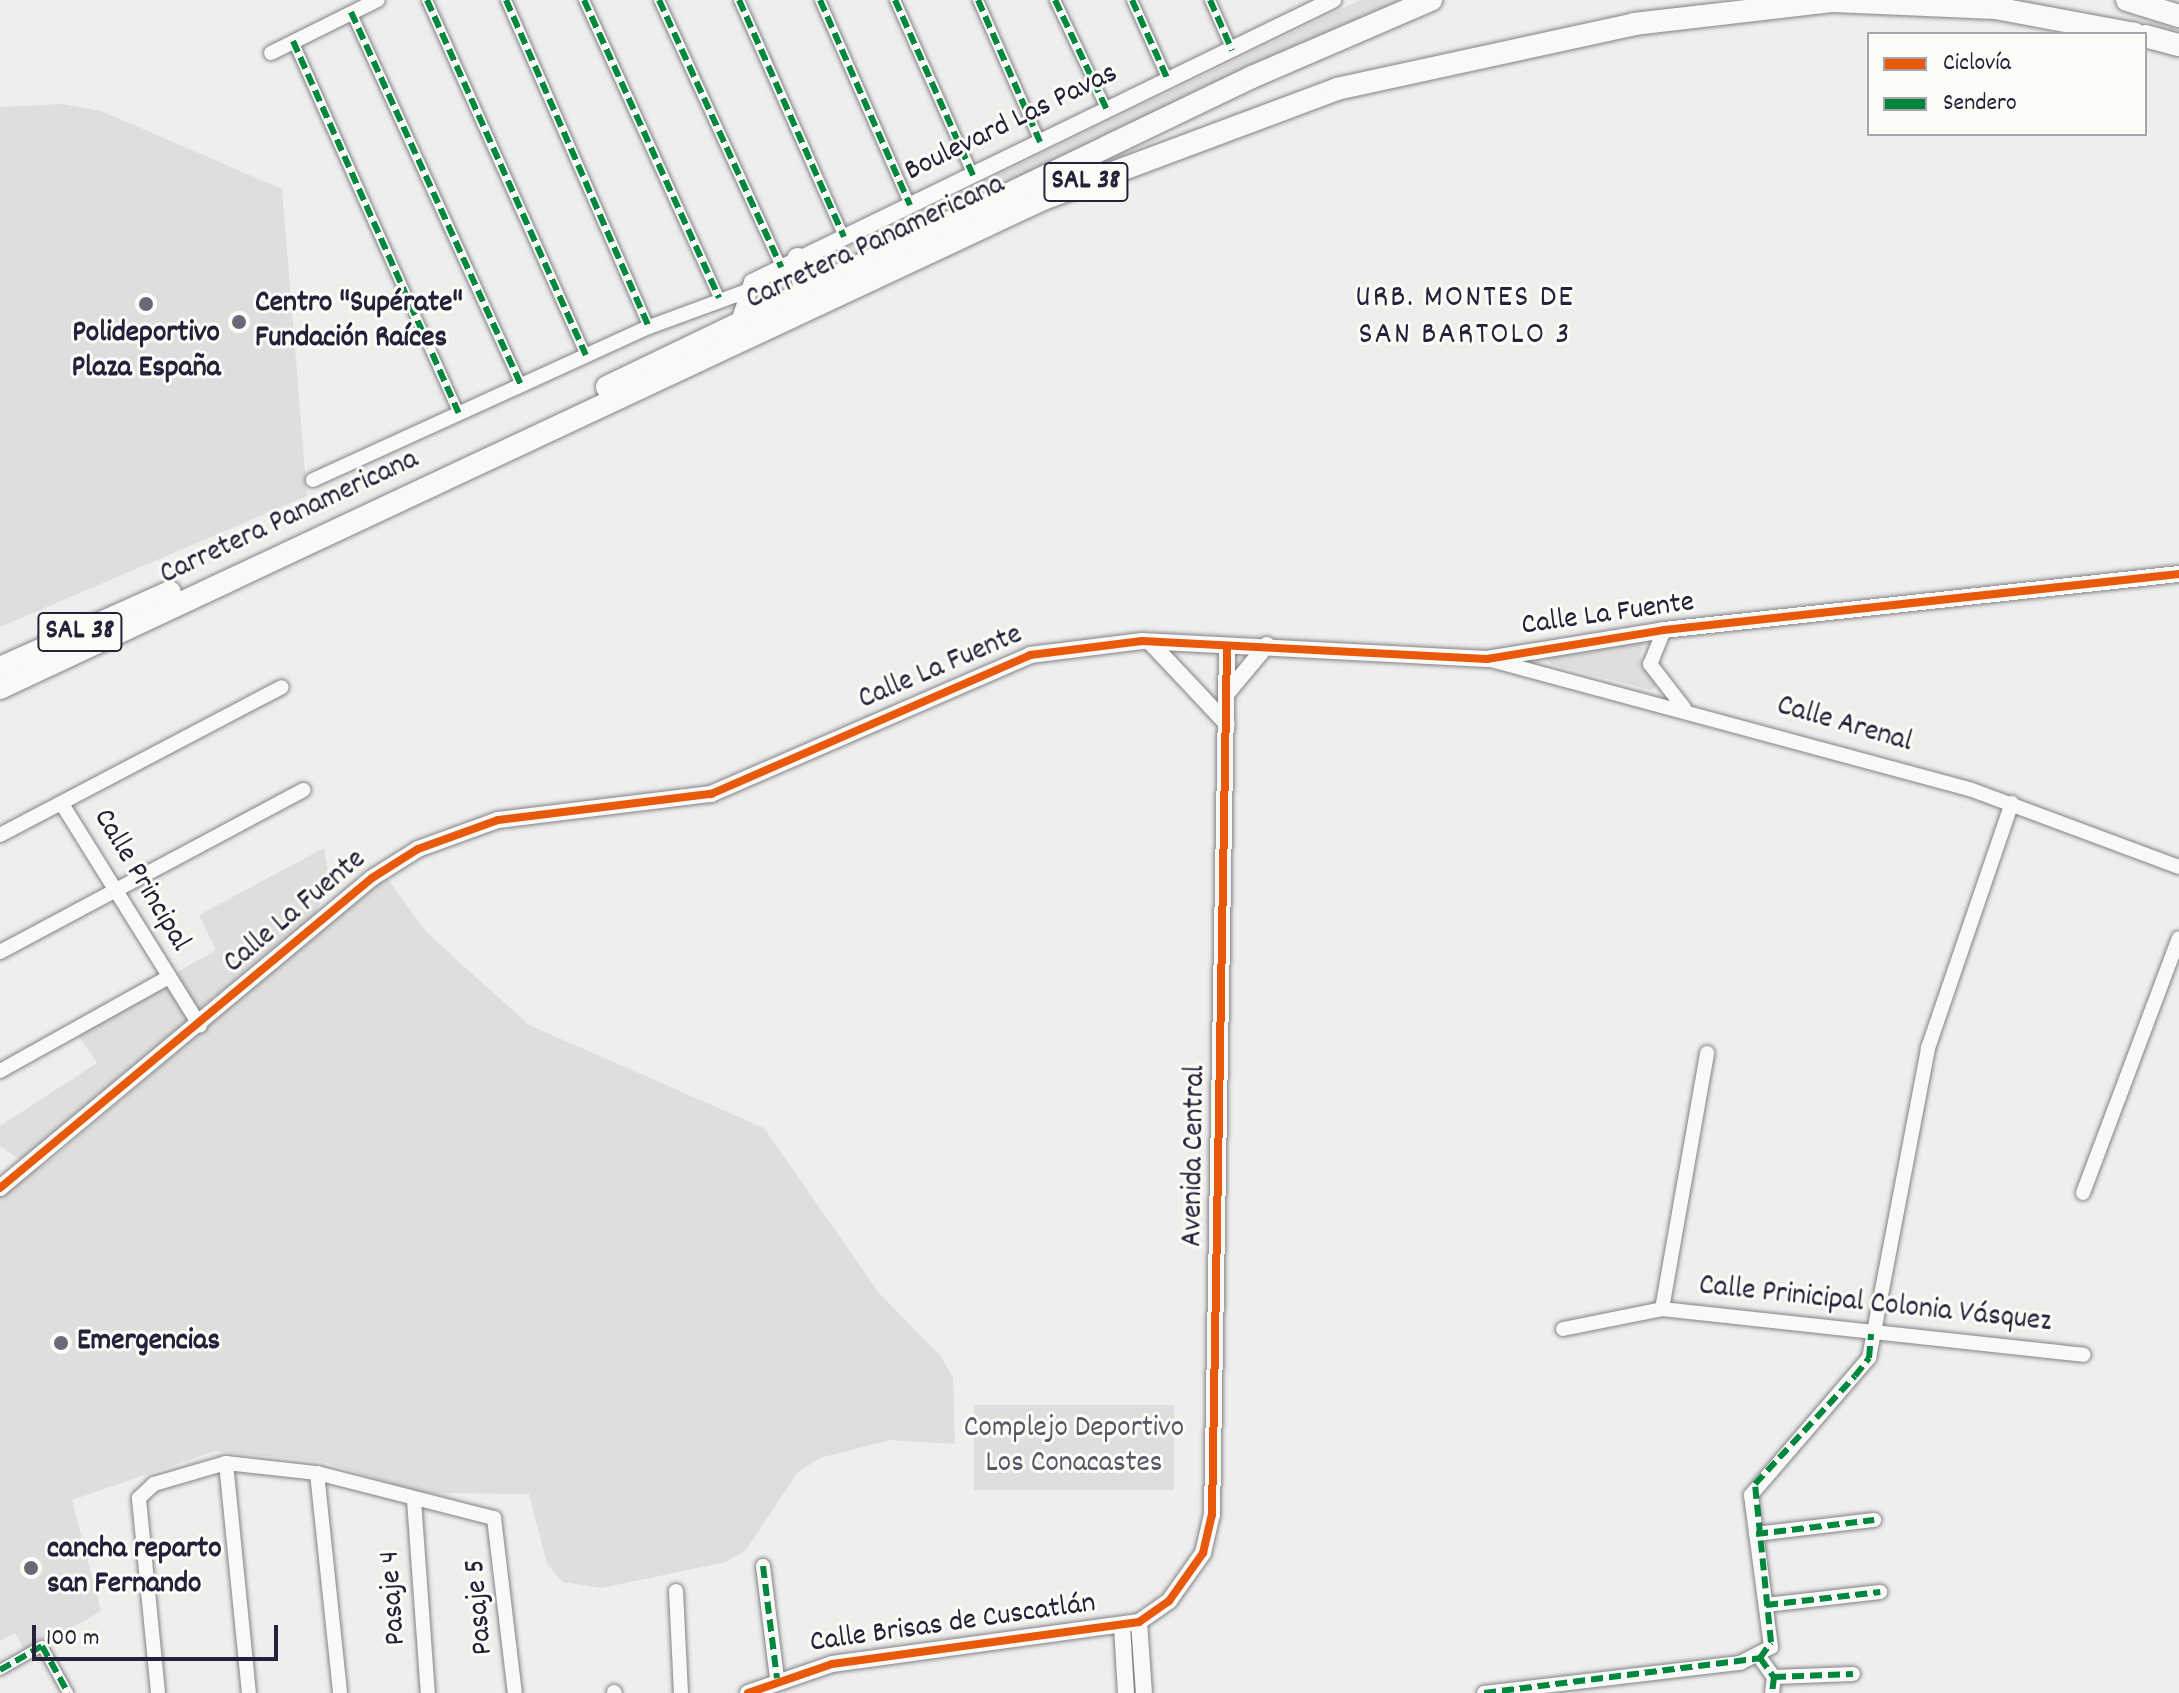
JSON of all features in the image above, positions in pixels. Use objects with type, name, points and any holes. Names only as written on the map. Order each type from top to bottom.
[{"type":"highway","name":"Carretera Panamericana","points":[[160,596],[740,319],[1431,0]]},
{"type":"highway","points":[[2127,0],[2179,16]]},
{"type":"highway","name":"Carretera Panamericana","points":[[109,637],[1043,199],[1337,89],[1572,35],[1808,2],[1995,8],[2124,32]]},
{"type":"highway","points":[[2147,37],[2179,45]]},
{"type":"highway","points":[[790,263],[805,290]]},
{"type":"highway","points":[[0,657],[160,596]]},
{"type":"highway","name":"SAL 38","points":[[0,668],[160,596]]},
{"type":"highway","points":[[0,704],[109,637]]},
{"type":"highway","name":"SAL 38","points":[[0,688],[109,637]]},
{"type":"street","points":[[271,53],[378,0]]},
{"type":"street","points":[[427,0],[586,355]]},
{"type":"street","points":[[506,0],[649,327]]},
{"type":"street","points":[[584,0],[719,298]]},
{"type":"street","points":[[659,0],[790,263]]},
{"type":"street","points":[[739,0],[844,237]]},
{"type":"street","points":[[820,0],[910,205]]},
{"type":"street","points":[[895,0],[973,175]]},
{"type":"street","points":[[978,0],[1040,142]]},
{"type":"street","points":[[1055,0],[1107,110]]},
{"type":"street","points":[[1132,0],[1168,80]]},
{"type":"street","points":[[1210,0],[1232,50]]},
{"type":"street","name":"Boulevard Las Pavas","points":[[747,291],[790,263],[1232,50],[1312,5],[1333,0]]},
{"type":"street","points":[[351,12],[521,385]]},
{"type":"street","points":[[293,41],[459,413]]},
{"type":"street","points":[[313,480],[649,327],[719,298],[747,291],[740,319]]},
{"type":"street","name":"Calle La Fuente","points":[[0,1188],[200,1026],[372,878],[444,837],[498,820],[711,794],[1003,663],[1073,646],[1150,642],[1267,645],[1487,659],[1664,630],[2179,574]]},
{"type":"street","points":[[1664,630],[1650,664],[1684,708]]},
{"type":"street","points":[[1150,642],[1227,724]]},
{"type":"street","points":[[1228,692],[1267,645]]},
{"type":"street","name":"Avenida Central","points":[[1122,1626],[1139,1622],[1184,1584],[1203,1553],[1212,1515],[1227,646]]},
{"type":"street","name":"Calle Arenal","points":[[1487,659],[1684,708],[2012,803],[2179,867]]},
{"type":"street","points":[[0,835],[282,687]]},
{"type":"street","points":[[0,952],[115,887],[304,790]]},
{"type":"street","points":[[1484,1693],[1760,1658],[1771,1647],[1756,1534],[1755,1484],[1869,1358],[1871,1334],[1928,1048],[2012,803]]},
{"type":"street","name":"Calle Principal","points":[[62,804],[200,1026]]},
{"type":"street","points":[[2083,1193],[2179,938]]},
{"type":"street","points":[[0,1071],[169,977]]},
{"type":"street","points":[[1662,1309],[1707,1053]]},
{"type":"street","name":"Calle Prinicipal Colonia Vásquez","points":[[1563,1329],[1662,1309],[2083,1355]]},
{"type":"street","points":[[226,1463],[249,1693]]},
{"type":"street","points":[[158,1693],[143,1489],[226,1463],[317,1473],[414,1500]]},
{"type":"street","points":[[317,1473],[340,1693]]},
{"type":"street","name":"Pasaje 5","points":[[414,1500],[494,1518],[515,1693]]},
{"type":"street","name":"Pasaje 4","points":[[414,1500],[428,1693]]},
{"type":"street","points":[[1756,1534],[1874,1520]]},
{"type":"street","points":[[763,1566],[777,1678]]},
{"type":"street","points":[[676,1591],[681,1693]]},
{"type":"street","points":[[1766,1605],[1880,1592]]},
{"type":"street","points":[[1139,1622],[1144,1693]]},
{"type":"street","points":[[1122,1626],[1126,1693]]},
{"type":"street","name":"Calle Brisas de Cuscatlán","points":[[748,1693],[777,1678],[885,1655],[1122,1626]]},
{"type":"street","points":[[0,1670],[42,1646],[68,1693]]},
{"type":"street","points":[[1760,1658],[1774,1677],[1772,1693]]},
{"type":"street","points":[[1774,1677],[1853,1674]]},
{"type":"shaded area","points":[[1360,0],[1431,0],[805,290],[798,271]]},
{"type":"shaded area","name":"Polideportivo Plaza España","points":[[63,104],[101,111],[282,189],[307,496],[0,627],[0,107]]},
{"type":"shaded area","points":[[1645,640],[1640,656],[1656,686],[1651,690],[1553,665],[1542,655]]},
{"type":"shaded area","points":[[324,848],[329,877],[316,915],[195,1012],[172,975],[216,950],[199,915]]},
{"type":"shaded area","points":[[385,875],[427,933],[529,1025],[764,1128],[879,1293],[941,1356],[953,1378],[955,1444],[890,1440],[820,1458],[797,1473],[746,1550],[726,1562],[602,1588],[563,1582],[547,1564],[529,1494],[422,1493],[324,1462],[215,1451],[72,1500],[101,1611],[27,1654],[15,1633],[0,1641],[0,1194],[51,1160]]},
{"type":"shaded area","points":[[164,980],[187,1020],[177,1035],[21,1160],[0,1146],[0,1126],[97,1063],[74,1030]]},
{"type":"shaded area","name":"Complejo Deportivo Los Conacastes","points":[[974,1405],[1174,1405],[1174,1490],[974,1490]]},
{"type":"marked path","points":[[427,0],[586,355]]},
{"type":"marked path","points":[[506,0],[649,327]]},
{"type":"marked path","points":[[584,0],[719,298]]},
{"type":"marked path","points":[[659,0],[781,267]]},
{"type":"marked path","points":[[739,0],[844,237]]},
{"type":"marked path","points":[[820,0],[910,205]]},
{"type":"marked path","points":[[895,0],[973,175]]},
{"type":"marked path","points":[[978,0],[1040,142]]},
{"type":"marked path","points":[[1055,0],[1107,110]]},
{"type":"marked path","points":[[1132,0],[1168,80]]},
{"type":"marked path","points":[[1210,0],[1232,50]]},
{"type":"marked path","points":[[351,12],[521,385]]},
{"type":"marked path","points":[[293,41],[459,413]]},
{"type":"marked path","points":[[1484,1693],[1760,1658],[1771,1642],[1755,1484],[1869,1358],[1871,1334]]},
{"type":"marked path","points":[[1756,1534],[1874,1520]]},
{"type":"marked path","points":[[763,1566],[777,1678]]},
{"type":"marked path","points":[[1766,1605],[1880,1592]]},
{"type":"marked path","points":[[0,1670],[42,1646],[68,1693]]},
{"type":"marked path","points":[[1760,1658],[1774,1677],[1772,1693]]},
{"type":"marked path","points":[[1774,1677],[1853,1674]]},
{"type":"cycle path","points":[[0,1188],[372,878],[418,849],[498,820],[711,794],[1030,655],[1142,641],[1487,659],[1664,630],[2179,574]]},
{"type":"cycle path","points":[[748,1693],[832,1664],[1139,1622],[1169,1601],[1203,1553],[1212,1515],[1227,646]]},
{"type":"place","name":"Polideportivo Plaza España","points":[[146,304]]},
{"type":"place","name":"Centro \"Supérate\" Fundación Raíces","points":[[239,322]]},
{"type":"place","name":"Emergencias","points":[[61,1343]]},
{"type":"place","name":"cancha reparto san Fernando","points":[[31,1568]]},
{"type":"district","name":"URB. MONTES DE SAN BARTOLO 3","points":[[1465,318]]}]
